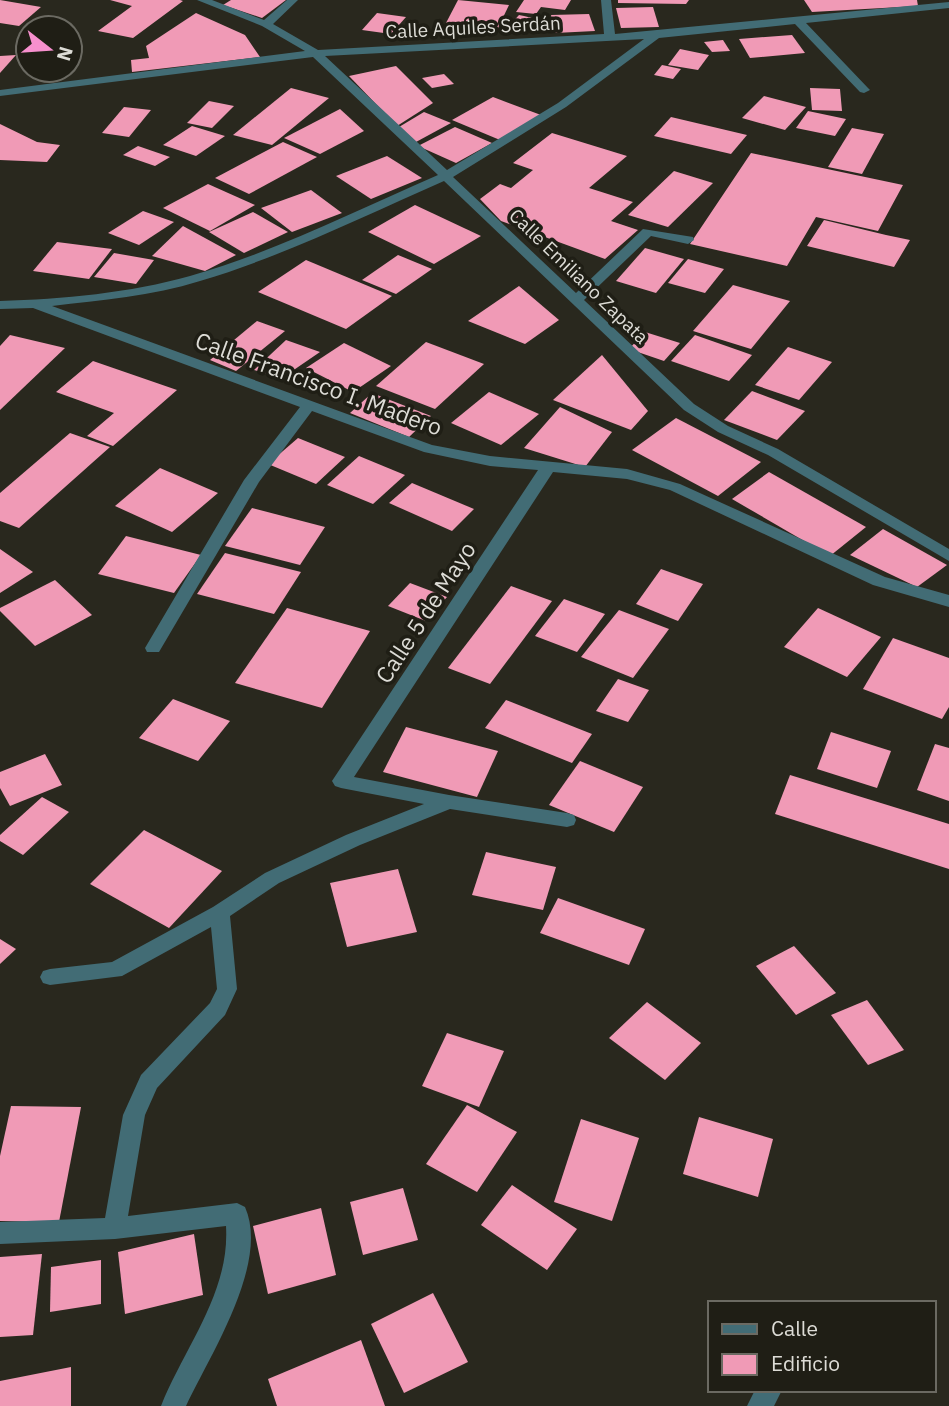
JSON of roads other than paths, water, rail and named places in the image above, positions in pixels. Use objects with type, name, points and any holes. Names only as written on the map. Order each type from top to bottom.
[{"type":"street","name":"Calle Emiliano Zapata","points":[[202,0],[266,24],[316,53],[689,408],[723,429],[773,452],[949,556]]},
{"type":"street","points":[[266,24],[293,0]]},
{"type":"street","points":[[606,0],[610,37]]},
{"type":"street","name":"Calle Aquiles Serdán","points":[[0,93],[316,53],[656,35],[943,4]]},
{"type":"street","points":[[797,20],[863,90]]},
{"type":"street","name":"Calle Francisco I. Madero","points":[[0,305],[34,304],[145,290],[194,279],[251,260],[446,176],[562,105],[656,35]]},
{"type":"street","points":[[577,299],[648,232],[688,240]]},
{"type":"street","name":"Calle Francisco I. Madero","points":[[34,304],[429,449],[490,461],[627,474],[674,487],[879,582],[949,601]]},
{"type":"street","points":[[153,648],[252,480],[310,404]]},
{"type":"street","name":"Calle 5 de Mayo","points":[[449,802],[341,781],[548,467]]},
{"type":"street","points":[[50,977],[115,970],[220,913],[272,878],[353,840],[449,802],[567,820]]},
{"type":"street","points":[[115,1228],[134,1115],[149,1082],[218,1009],[227,989],[220,913]]},
{"type":"street","points":[[0,1233],[115,1228],[237,1214],[239,1249],[229,1292],[173,1406]]}]
